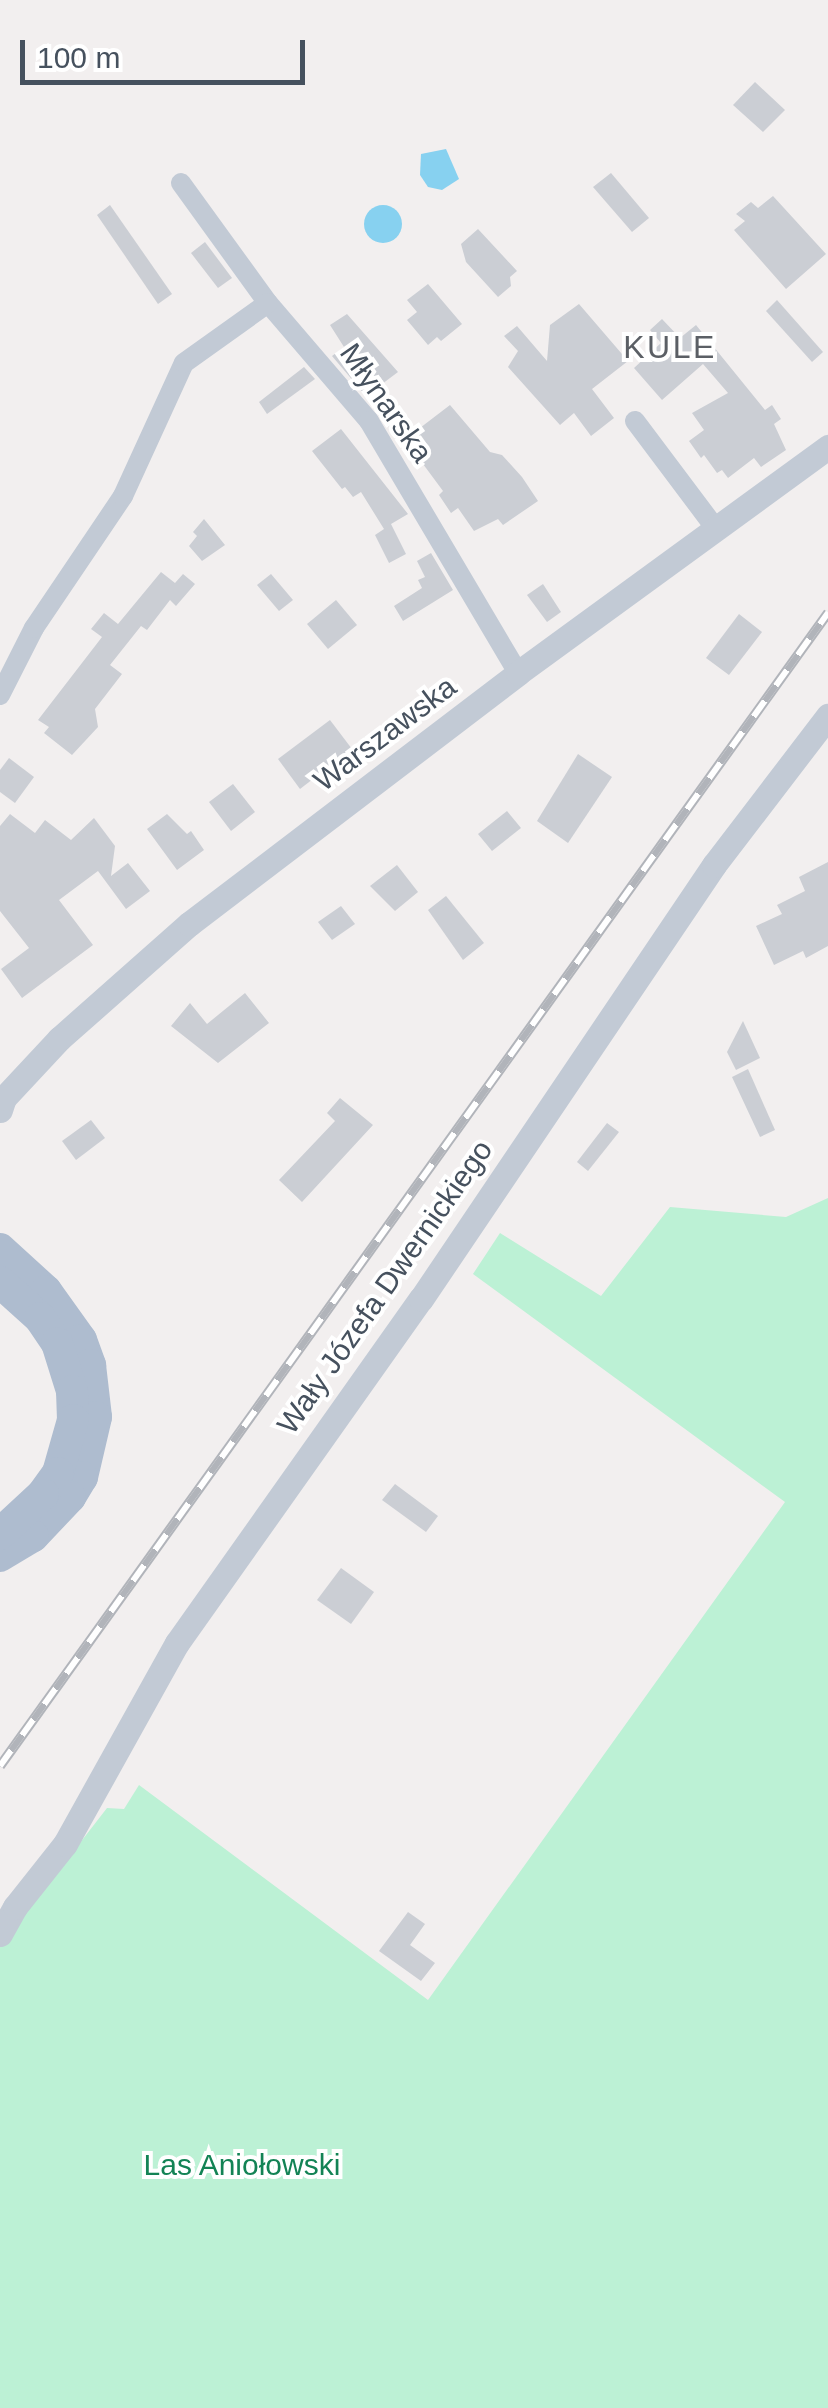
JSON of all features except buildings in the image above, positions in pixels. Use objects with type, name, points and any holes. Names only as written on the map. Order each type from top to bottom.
[{"type":"main road","points":[[0,1249],[46,1290],[81,1340],[90,1365],[96,1416],[82,1477],[70,1496],[34,1536],[0,1556]]},
{"type":"main road","points":[[0,1282],[40,1318],[57,1343],[72,1391],[73,1420],[58,1473],[24,1515],[0,1534]]},
{"type":"street","name":"Młynarska","points":[[182,183],[268,303],[369,420],[518,673]]},
{"type":"street","points":[[0,695],[34,628],[124,496],[184,364],[268,303]]},
{"type":"street","points":[[635,421],[716,529]]},
{"type":"street","name":"Warszawska","points":[[1,1102],[97,1003],[189,924],[518,673],[828,448]]},
{"type":"street","name":"Wały Józefa Dwernickiego","points":[[0,1934],[8,1908],[66,1844],[177,1644],[421,1299],[714,864],[828,716]]},
{"type":"green space","name":"Las Aniołowski","points":[[828,1198],[828,2408],[0,2408],[0,1946],[107,1808],[124,1809],[139,1785],[428,2000],[785,1502],[473,1274],[500,1233],[601,1296],[670,1207],[786,1217]]},
{"type":"water","points":[[446,149],[459,179],[442,190],[428,187],[420,175],[421,154]]},
{"type":"water","points":[[383,205],[396,211],[402,224],[396,237],[383,243],[370,237],[364,224],[370,211]]},
{"type":"railway","points":[[0,1766],[828,613]]},
{"type":"district","name":"KULE","points":[[670,347]]}]
